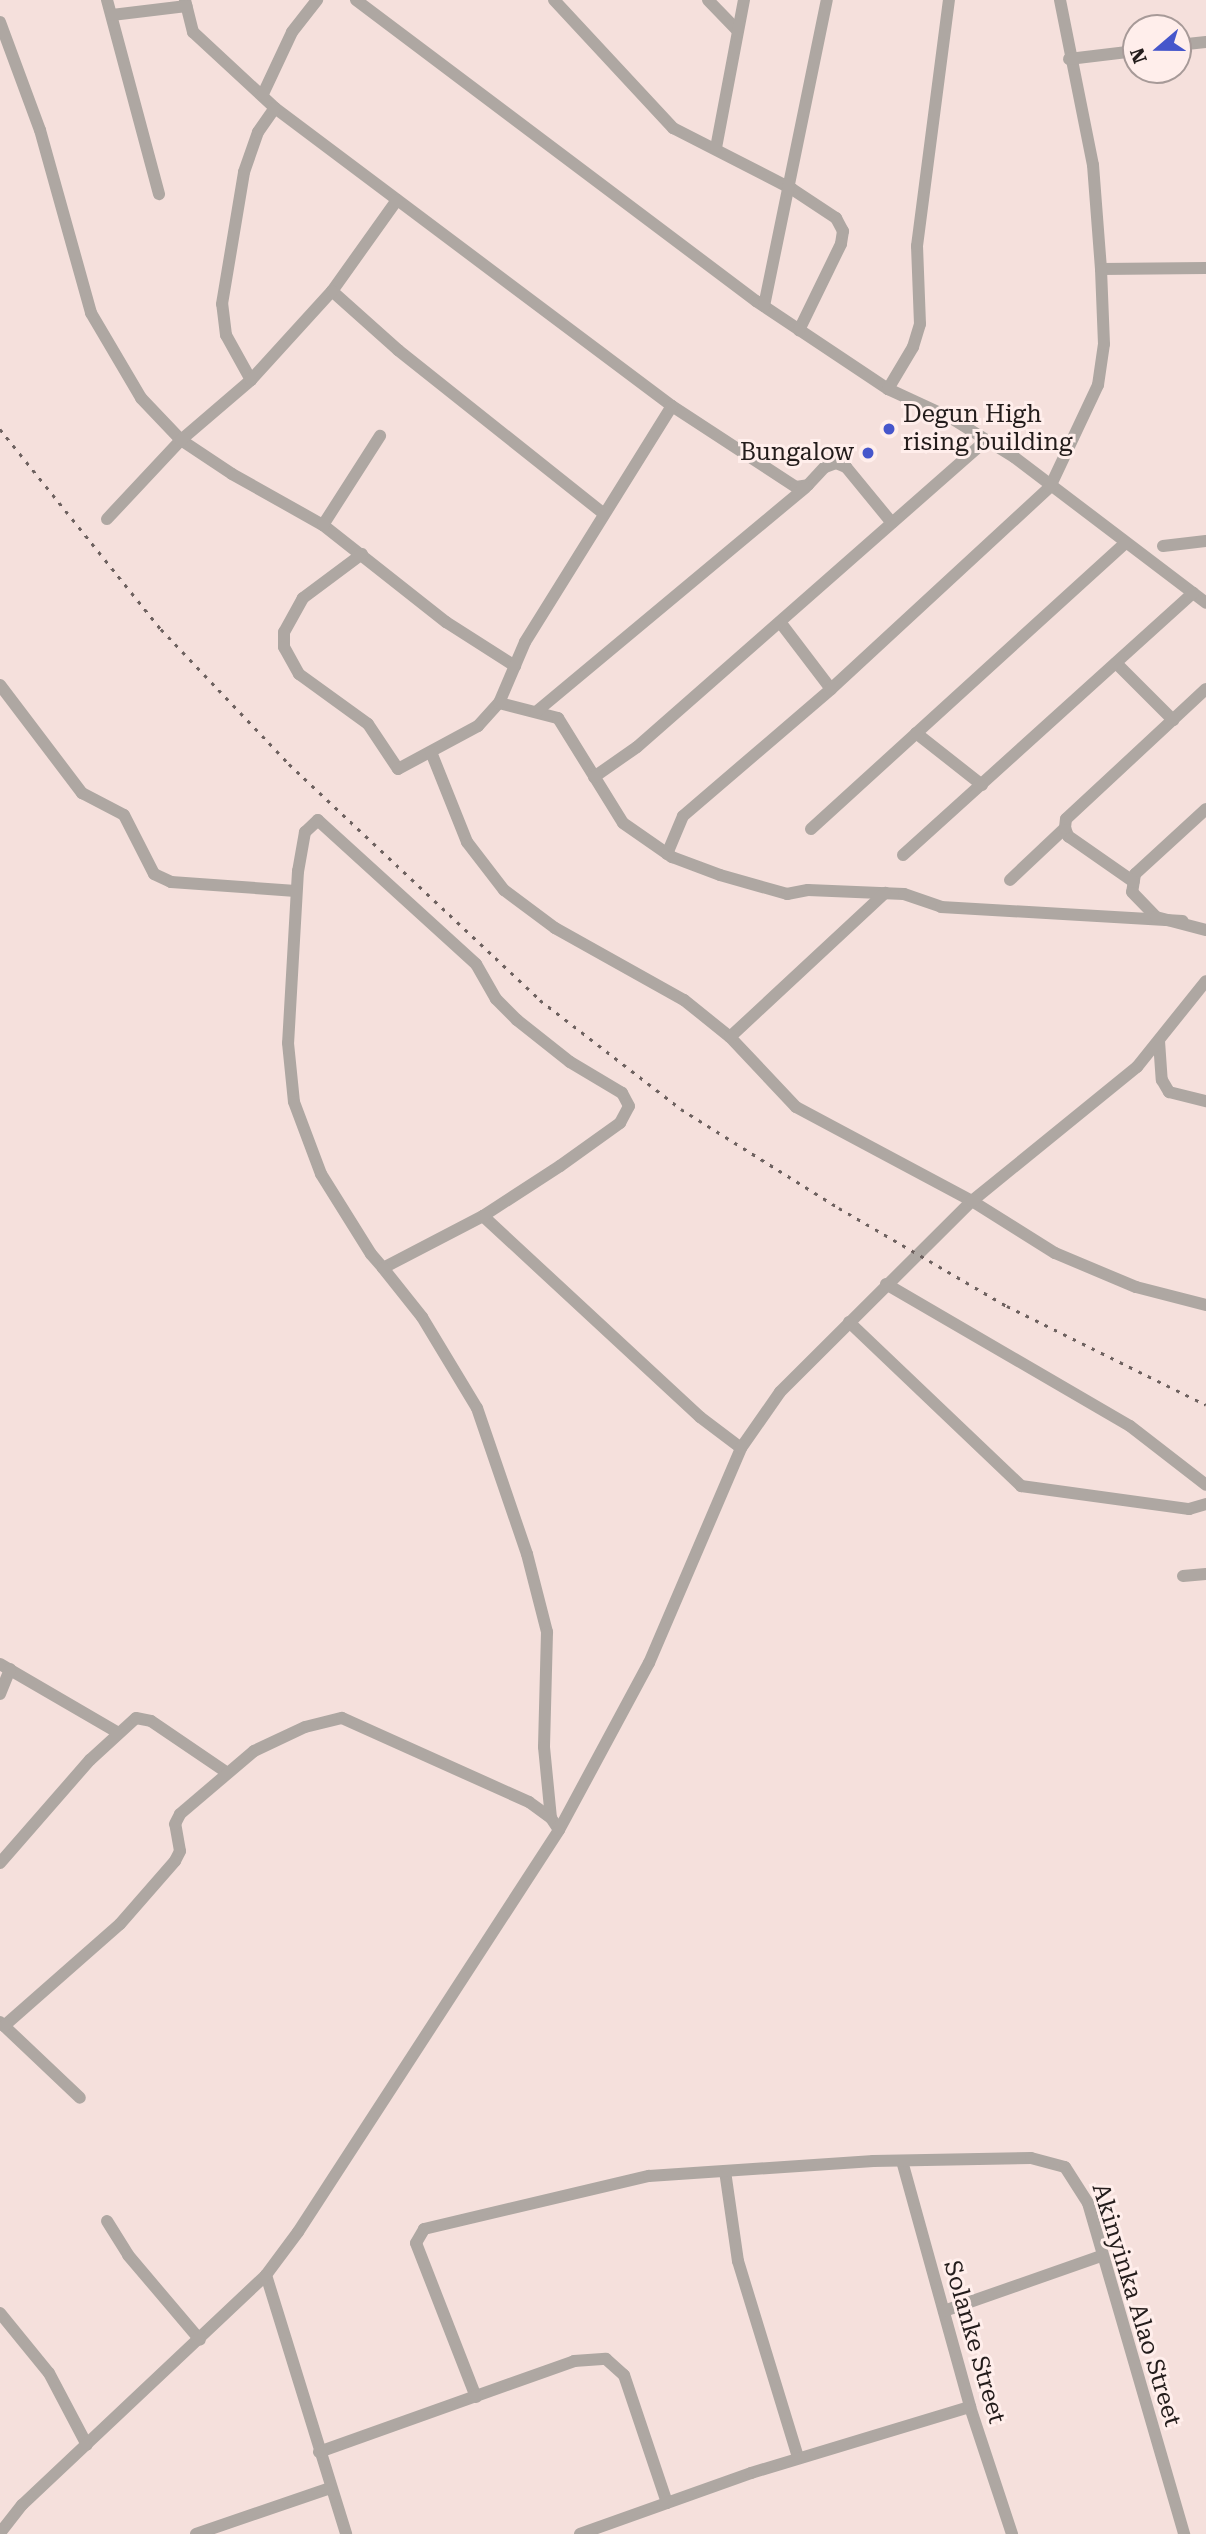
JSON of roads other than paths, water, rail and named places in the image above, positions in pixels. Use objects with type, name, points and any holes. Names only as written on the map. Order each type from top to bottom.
[{"type":"street","points":[[107,0],[159,194]]},
{"type":"street","points":[[263,94],[292,32],[317,0]]},
{"type":"street","points":[[356,0],[764,306],[888,389],[986,440],[1206,603]]},
{"type":"street","points":[[554,0],[673,128],[792,189],[836,218],[843,230],[841,244],[799,330]]},
{"type":"street","points":[[708,0],[736,29]]},
{"type":"street","points":[[716,148],[736,29],[744,0]]},
{"type":"street","points":[[764,306],[792,189],[827,0]]},
{"type":"street","points":[[888,389],[913,346],[920,324],[917,246],[949,0]]},
{"type":"street","points":[[667,854],[683,816],[831,689],[1050,487],[1098,385],[1104,344],[1093,165],[1069,59],[1060,0]]},
{"type":"street","points":[[112,15],[185,3],[193,32],[263,94],[275,108],[672,406],[784,483],[796,487],[808,485]]},
{"type":"street","points":[[0,22],[40,130],[91,313],[141,398],[181,440],[323,525],[446,622],[515,666]]},
{"type":"street","points":[[1069,59],[1122,53]]},
{"type":"street","points":[[251,380],[226,335],[222,304],[244,172],[258,132],[275,108]]},
{"type":"street","points":[[107,519],[181,440],[251,380],[332,291],[397,201]]},
{"type":"street","points":[[1101,269],[1206,268]]},
{"type":"street","points":[[332,291],[398,350],[603,513]]},
{"type":"street","points":[[362,554],[303,598],[284,632],[289,662],[368,723],[398,769],[478,726],[499,703],[515,666],[603,513],[672,406]]},
{"type":"street","points":[[323,525],[380,436]]},
{"type":"street","points":[[594,777],[637,747],[986,440]]},
{"type":"street","points":[[536,712],[808,485],[825,467],[846,467],[892,523]]},
{"type":"street","points":[[1163,546],[1206,541]]},
{"type":"street","points":[[811,830],[1125,543]]},
{"type":"street","points":[[903,855],[1193,593]]},
{"type":"street","points":[[780,622],[831,689]]},
{"type":"street","points":[[1116,663],[1173,720]]},
{"type":"street","points":[[0,685],[82,793],[124,815],[154,874],[171,882],[296,891]]},
{"type":"street","points":[[1134,882],[1068,836],[1066,819],[1206,689]]},
{"type":"street","points":[[499,703],[558,718],[623,823],[667,854],[787,894],[808,890],[904,894],[941,907],[1183,920]]},
{"type":"street","points":[[916,733],[982,785]]},
{"type":"street","points":[[431,751],[467,842],[504,890],[555,928],[684,1000],[730,1037],[796,1107],[972,1201],[1055,1253],[1136,1287],[1206,1304]]},
{"type":"street","points":[[1206,809],[1135,874],[1132,892],[1156,916],[1183,920],[1206,930]]},
{"type":"street","points":[[383,1268],[483,1216],[620,1123],[628,1114],[627,1099],[554,1051],[517,1020],[496,999],[476,964],[318,820],[305,832],[300,846],[296,891],[288,1043],[294,1102],[321,1174],[383,1268],[422,1317],[477,1408],[527,1554],[547,1632],[544,1747],[551,1818]]},
{"type":"street","points":[[1010,880],[1065,828]]},
{"type":"street","points":[[730,1037],[885,894]]},
{"type":"street","points":[[0,2533],[22,2505],[266,2275],[559,1830],[649,1663],[741,1448],[780,1392],[972,1201],[1137,1067],[1206,981]]},
{"type":"street","points":[[1159,1041],[1162,1080],[1169,1092],[1206,1101]]},
{"type":"street","points":[[483,1216],[700,1416],[741,1448]]},
{"type":"street","points":[[889,1282],[1130,1426],[1206,1485]]},
{"type":"street","points":[[849,1322],[1021,1486],[1189,1509],[1206,1504]]},
{"type":"street","points":[[1183,1576],[1206,1574]]},
{"type":"street","points":[[0,1694],[5,1667],[117,1732]]},
{"type":"street","points":[[0,1863],[117,1732],[136,1718],[143,1718],[226,1772]]},
{"type":"street","points":[[80,2098],[2,2024],[120,1924],[175,1861],[180,1851],[175,1824],[180,1814],[226,1772],[254,1751],[305,1727],[342,1718],[529,1802],[551,1818],[559,1830]]},
{"type":"street","name":"Akinyinka Alao Street","points":[[476,2397],[416,2243],[424,2230],[649,2176],[902,2161],[1031,2158],[1065,2166],[1088,2203],[1101,2256],[1184,2534]]},
{"type":"street","name":"Solanke Street","points":[[902,2161],[970,2406],[1012,2534]]},
{"type":"street","points":[[725,2171],[738,2261],[798,2458]]},
{"type":"street","points":[[107,2221],[128,2255],[200,2340]]},
{"type":"street","points":[[944,2311],[1101,2256]]},
{"type":"street","points":[[266,2275],[346,2534]]},
{"type":"street","points":[[0,2313],[49,2373],[87,2445]]},
{"type":"street","points":[[319,2452],[574,2361],[606,2359],[616,2363],[629,2388],[667,2503]]},
{"type":"street","points":[[580,2534],[798,2458],[970,2406]]},
{"type":"street","points":[[196,2534],[330,2488]]},
{"type":"railway","points":[[0,429],[161,629],[289,764],[540,1000],[681,1109],[839,1208],[1007,1306],[1206,1405]]},
{"type":"place","name":"Degun High rising building","points":[[889,429]]},
{"type":"place","name":"Bungalow","points":[[868,453]]}]
